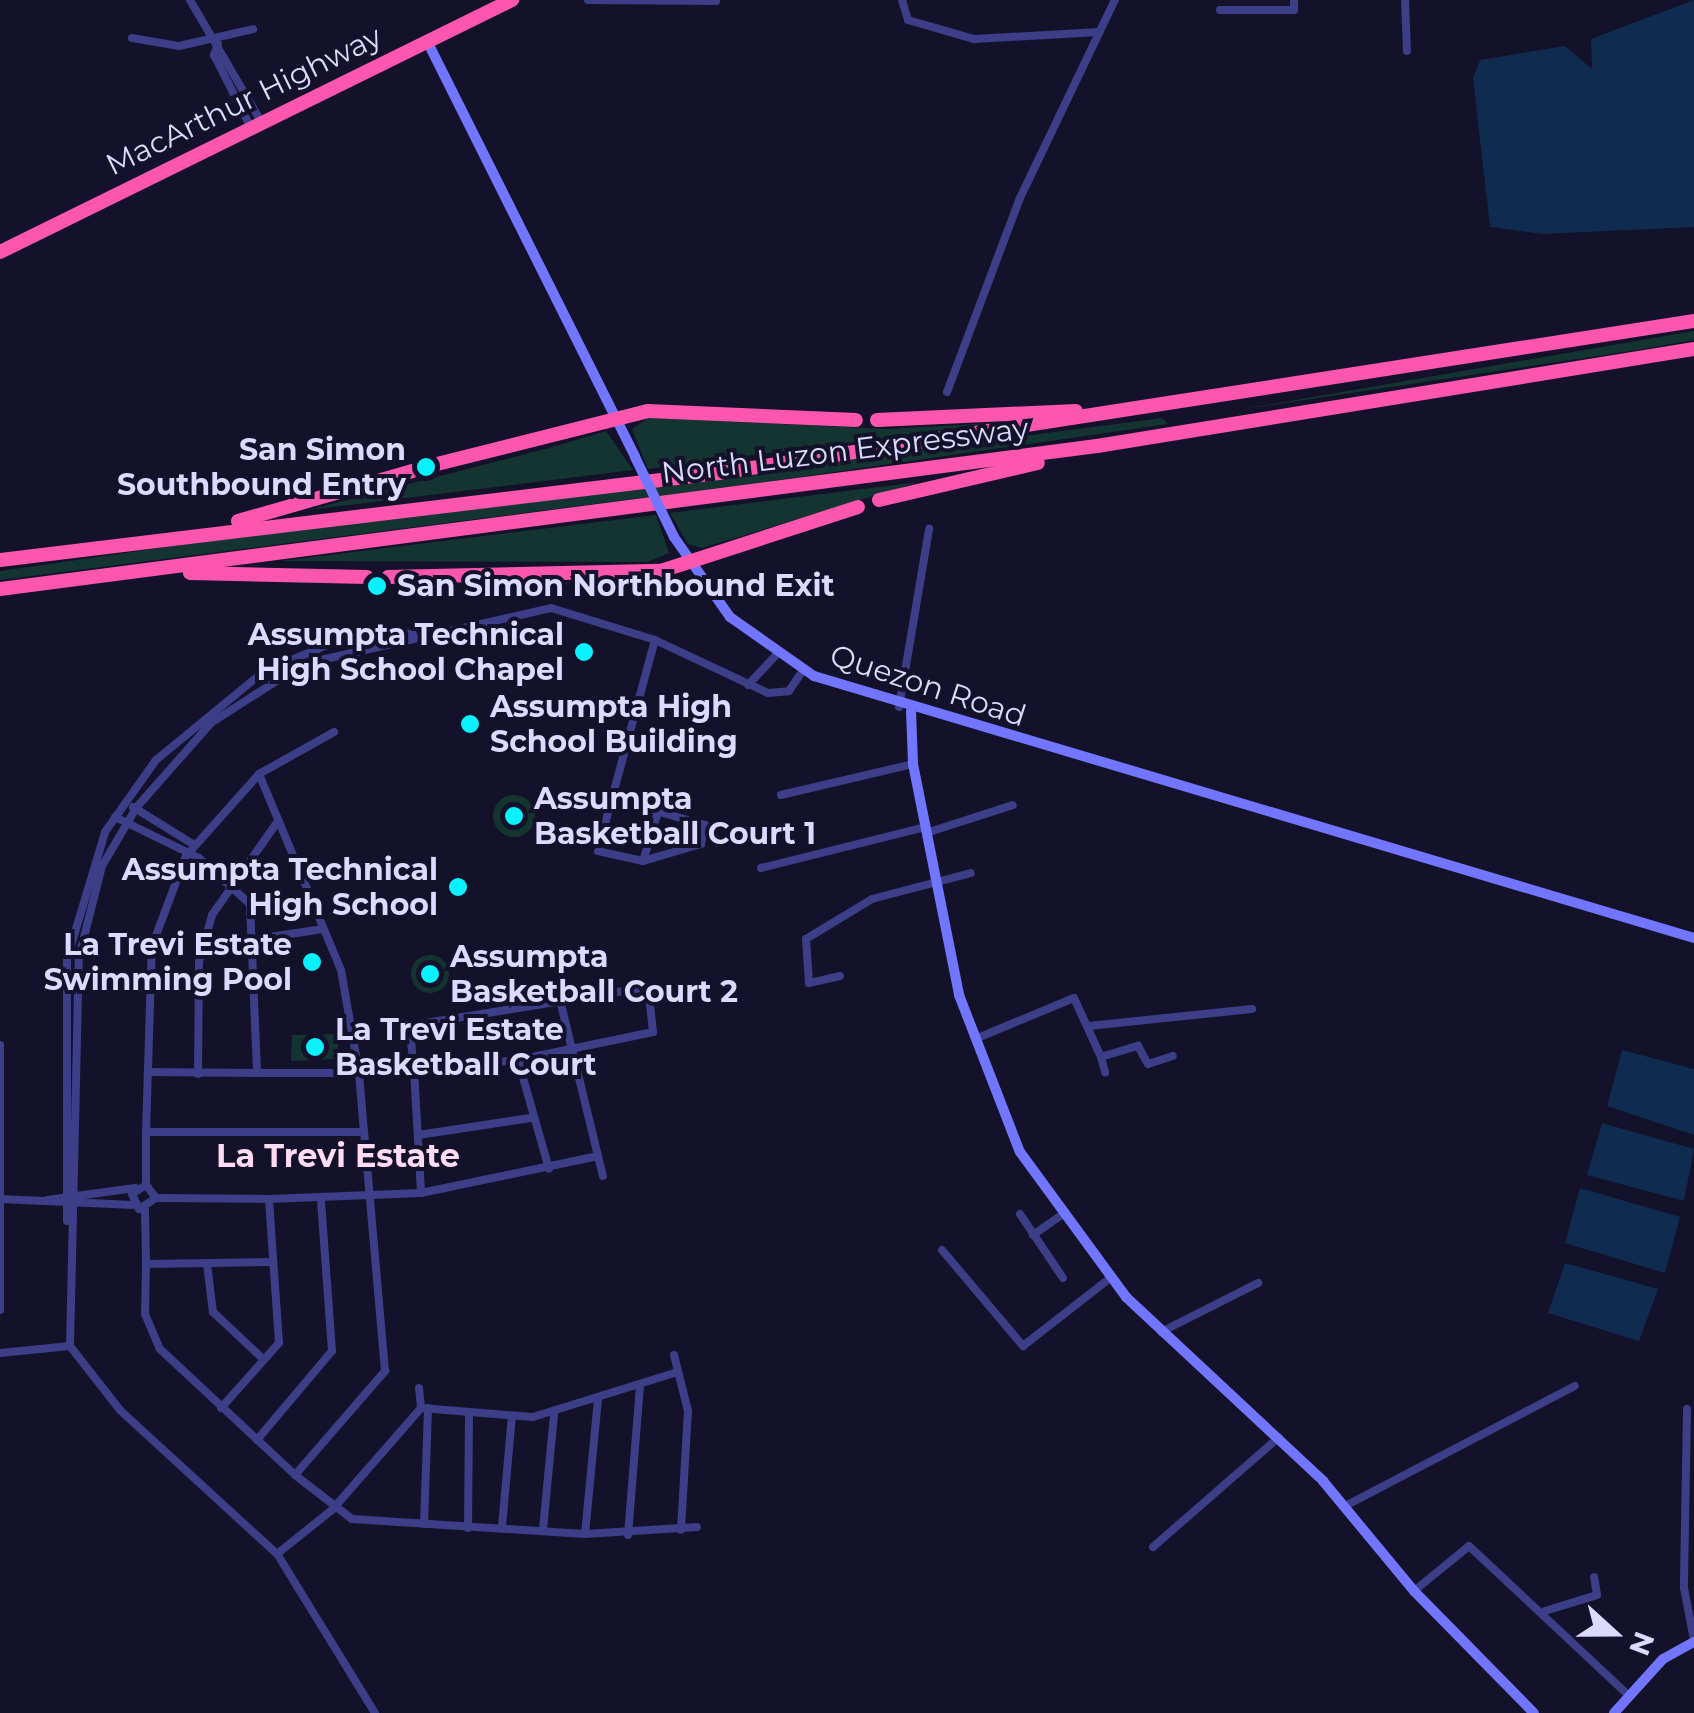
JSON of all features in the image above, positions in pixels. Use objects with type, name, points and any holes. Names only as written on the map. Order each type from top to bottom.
[{"type":"highway","name":"MacArthur Highway","points":[[0,252],[512,0]]},
{"type":"highway","name":"North Luzon Expressway","points":[[0,560],[719,473],[1295,388],[1694,322]]},
{"type":"highway","name":"North Luzon Expressway","points":[[0,590],[1097,446],[1694,348]]},
{"type":"highway","points":[[877,420],[1057,413],[1295,388]]},
{"type":"highway","points":[[437,464],[617,420],[682,409],[856,420]]},
{"type":"highway","points":[[879,500],[1097,446]]},
{"type":"highway","points":[[130,543],[416,470]]},
{"type":"highway","points":[[388,577],[635,574],[686,563],[858,507]]},
{"type":"highway","points":[[0,590],[201,572],[366,576]]},
{"type":"main road","name":"Quezon Road","points":[[426,41],[686,563],[704,592],[777,654],[803,670],[911,712],[1694,938]]},
{"type":"main road","points":[[911,712],[912,764],[935,882],[975,1039],[1020,1152],[1110,1278],[1161,1332],[1279,1437],[1347,1506],[1414,1592],[1534,1713]]},
{"type":"main road","points":[[1614,1713],[1628,1694],[1694,1641]]},
{"type":"street","points":[[190,0],[237,72],[258,128]]},
{"type":"street","points":[[588,0],[716,0]]},
{"type":"street","points":[[902,0],[908,20],[974,39],[1099,32]]},
{"type":"street","points":[[947,392],[1008,226],[1115,0]]},
{"type":"street","points":[[1220,10],[1294,10],[1294,0]]},
{"type":"street","points":[[1405,0],[1407,51]]},
{"type":"street","points":[[132,38],[179,46],[217,42],[254,29]]},
{"type":"street","points":[[217,42],[225,77],[258,128]]},
{"type":"street","points":[[225,77],[237,72]]},
{"type":"street","points":[[235,96],[246,90]]},
{"type":"street","points":[[899,707],[929,530]]},
{"type":"street","points":[[68,1224],[76,1191],[79,957],[86,912],[136,808],[232,705],[303,664],[345,652],[386,648],[413,634],[551,608],[655,640],[748,685],[784,694],[803,670]]},
{"type":"street","points":[[375,1713],[277,1554],[120,1410],[70,1346],[68,1224],[63,1206],[67,959],[88,870],[115,817],[156,760],[232,692],[339,638],[384,626],[413,634]]},
{"type":"street","points":[[384,626],[386,648]]},
{"type":"street","points":[[339,638],[345,652]]},
{"type":"street","points":[[612,798],[705,825],[701,844],[643,861],[598,851],[612,798],[655,640]]},
{"type":"street","points":[[748,685],[777,654]]},
{"type":"street","points":[[156,1198],[146,1185],[152,946],[186,856],[259,774],[334,732]]},
{"type":"street","points":[[781,795],[912,764]]},
{"type":"street","points":[[259,774],[349,996],[360,1073],[386,1371],[296,1476]]},
{"type":"street","points":[[125,802],[193,844],[199,858]]},
{"type":"street","points":[[761,868],[926,830],[1013,805]]},
{"type":"street","points":[[643,861],[658,812]]},
{"type":"street","points":[[115,817],[186,856],[199,858],[250,904],[256,939],[257,1073]]},
{"type":"street","points":[[198,1074],[199,962],[230,882],[278,821]]},
{"type":"street","points":[[840,976],[809,983],[806,939],[872,899],[971,872]]},
{"type":"street","points":[[256,939],[323,929]]},
{"type":"street","points":[[67,959],[79,957]]},
{"type":"street","points":[[148,1072],[360,1073],[414,1070],[518,1060],[572,1052],[653,1032],[648,987],[414,1025],[414,1070],[421,1194]]},
{"type":"street","points":[[975,1039],[1074,998],[1106,1072]]},
{"type":"street","points":[[560,1000],[603,1176]]},
{"type":"street","points":[[1088,1026],[1252,1008]]},
{"type":"street","points":[[0,1045],[0,1310]]},
{"type":"street","points":[[1101,1057],[1138,1046],[1148,1064],[1173,1056]]},
{"type":"street","points":[[518,1060],[531,1118],[549,1170]]},
{"type":"street","points":[[418,1134],[531,1118]]},
{"type":"street","points":[[146,1132],[364,1132]]},
{"type":"street","points":[[598,1156],[549,1170],[421,1194],[369,1199],[156,1198],[144,1210],[152,1340],[332,1510],[424,1524],[544,1528],[585,1534],[696,1527]]},
{"type":"street","points":[[47,1200],[63,1191],[146,1185]]},
{"type":"street","points":[[134,1205],[135,1188]]},
{"type":"street","points":[[221,1408],[280,1338],[269,1199]]},
{"type":"street","points":[[2,1200],[47,1200],[63,1206],[134,1205],[144,1210]]},
{"type":"street","points":[[256,1440],[332,1351],[322,1200]]},
{"type":"street","points":[[1020,1214],[1063,1278]]},
{"type":"street","points":[[1034,1235],[1062,1215]]},
{"type":"street","points":[[942,1250],[1023,1346],[1110,1278]]},
{"type":"street","points":[[146,1264],[273,1262]]},
{"type":"street","points":[[207,1264],[214,1312],[263,1359]]},
{"type":"street","points":[[1161,1332],[1258,1283]]},
{"type":"street","points":[[0,1353],[70,1346]]},
{"type":"street","points":[[674,1355],[674,1373],[688,1411],[681,1530]]},
{"type":"street","points":[[424,1408],[512,1416],[554,1414],[674,1373]]},
{"type":"street","points":[[628,1534],[640,1385]]},
{"type":"street","points":[[1347,1506],[1575,1386]]},
{"type":"street","points":[[419,1388],[424,1408],[424,1524]]},
{"type":"street","points":[[585,1534],[598,1399]]},
{"type":"street","points":[[277,1554],[332,1510],[424,1408]]},
{"type":"street","points":[[1687,1409],[1684,1588],[1694,1641]]},
{"type":"street","points":[[468,1528],[469,1412]]},
{"type":"street","points":[[544,1528],[554,1414]]},
{"type":"street","points":[[502,1527],[512,1416]]},
{"type":"street","points":[[1154,1547],[1279,1437]]},
{"type":"street","points":[[1414,1592],[1468,1546],[1546,1612],[1628,1694]]},
{"type":"street","points":[[1546,1612],[1597,1595],[1594,1577]]},
{"type":"green space","points":[[1694,331],[1694,340],[1637,350],[1238,410]]},
{"type":"green space","points":[[648,418],[888,429],[995,423],[648,469],[632,429]]},
{"type":"green space","points":[[1162,418],[1168,424],[765,482],[0,580],[0,571],[174,546]]},
{"type":"green space","points":[[606,431],[633,470],[308,510],[549,448]]},
{"type":"green space","points":[[919,482],[702,548],[688,544],[670,513]]},
{"type":"green space","points":[[656,515],[669,553],[647,562],[280,561]]},
{"type":"green space","name":"Assumpta Basketball Court 1","points":[[514,795],[529,801],[535,816],[529,831],[514,837],[499,831],[493,816],[499,801]]},
{"type":"green space","name":"Assumpta Basketball Court 2","points":[[430,955],[444,960],[449,974],[444,988],[430,993],[416,988],[411,974],[416,960]]},
{"type":"green space","name":"La Trevi Estate Basketball Court","points":[[338,1034],[338,1059],[291,1061],[292,1035]]},
{"type":"water","points":[[1694,0],[1694,227],[1542,234],[1490,227],[1473,78],[1480,60],[1565,46],[1592,69],[1591,39]]},
{"type":"water","points":[[1622,1050],[1694,1069],[1694,1135],[1607,1106]]},
{"type":"water","points":[[1602,1123],[1694,1149],[1684,1201],[1587,1175]]},
{"type":"water","points":[[1580,1188],[1680,1217],[1665,1273],[1565,1243]]},
{"type":"water","points":[[1565,1263],[1658,1289],[1639,1341],[1548,1313]]},
{"type":"place","name":"San Simon Southbound Entry","points":[[426,467]]},
{"type":"place","name":"San Simon Northbound Exit","points":[[377,586]]},
{"type":"place","name":"Assumpta Technical High School Chapel","points":[[584,652]]},
{"type":"place","name":"Assumpta High School Building","points":[[470,724]]},
{"type":"place","name":"Assumpta Basketball Court 1","points":[[514,816]]},
{"type":"place","name":"Assumpta Technical High School","points":[[458,887]]},
{"type":"place","name":"La Trevi Estate Swimming Pool","points":[[312,962]]},
{"type":"place","name":"Assumpta Basketball Court 2","points":[[430,974]]},
{"type":"place","name":"La Trevi Estate Basketball Court","points":[[315,1047]]},
{"type":"district","name":"La Trevi Estate","points":[[338,1156]]}]
